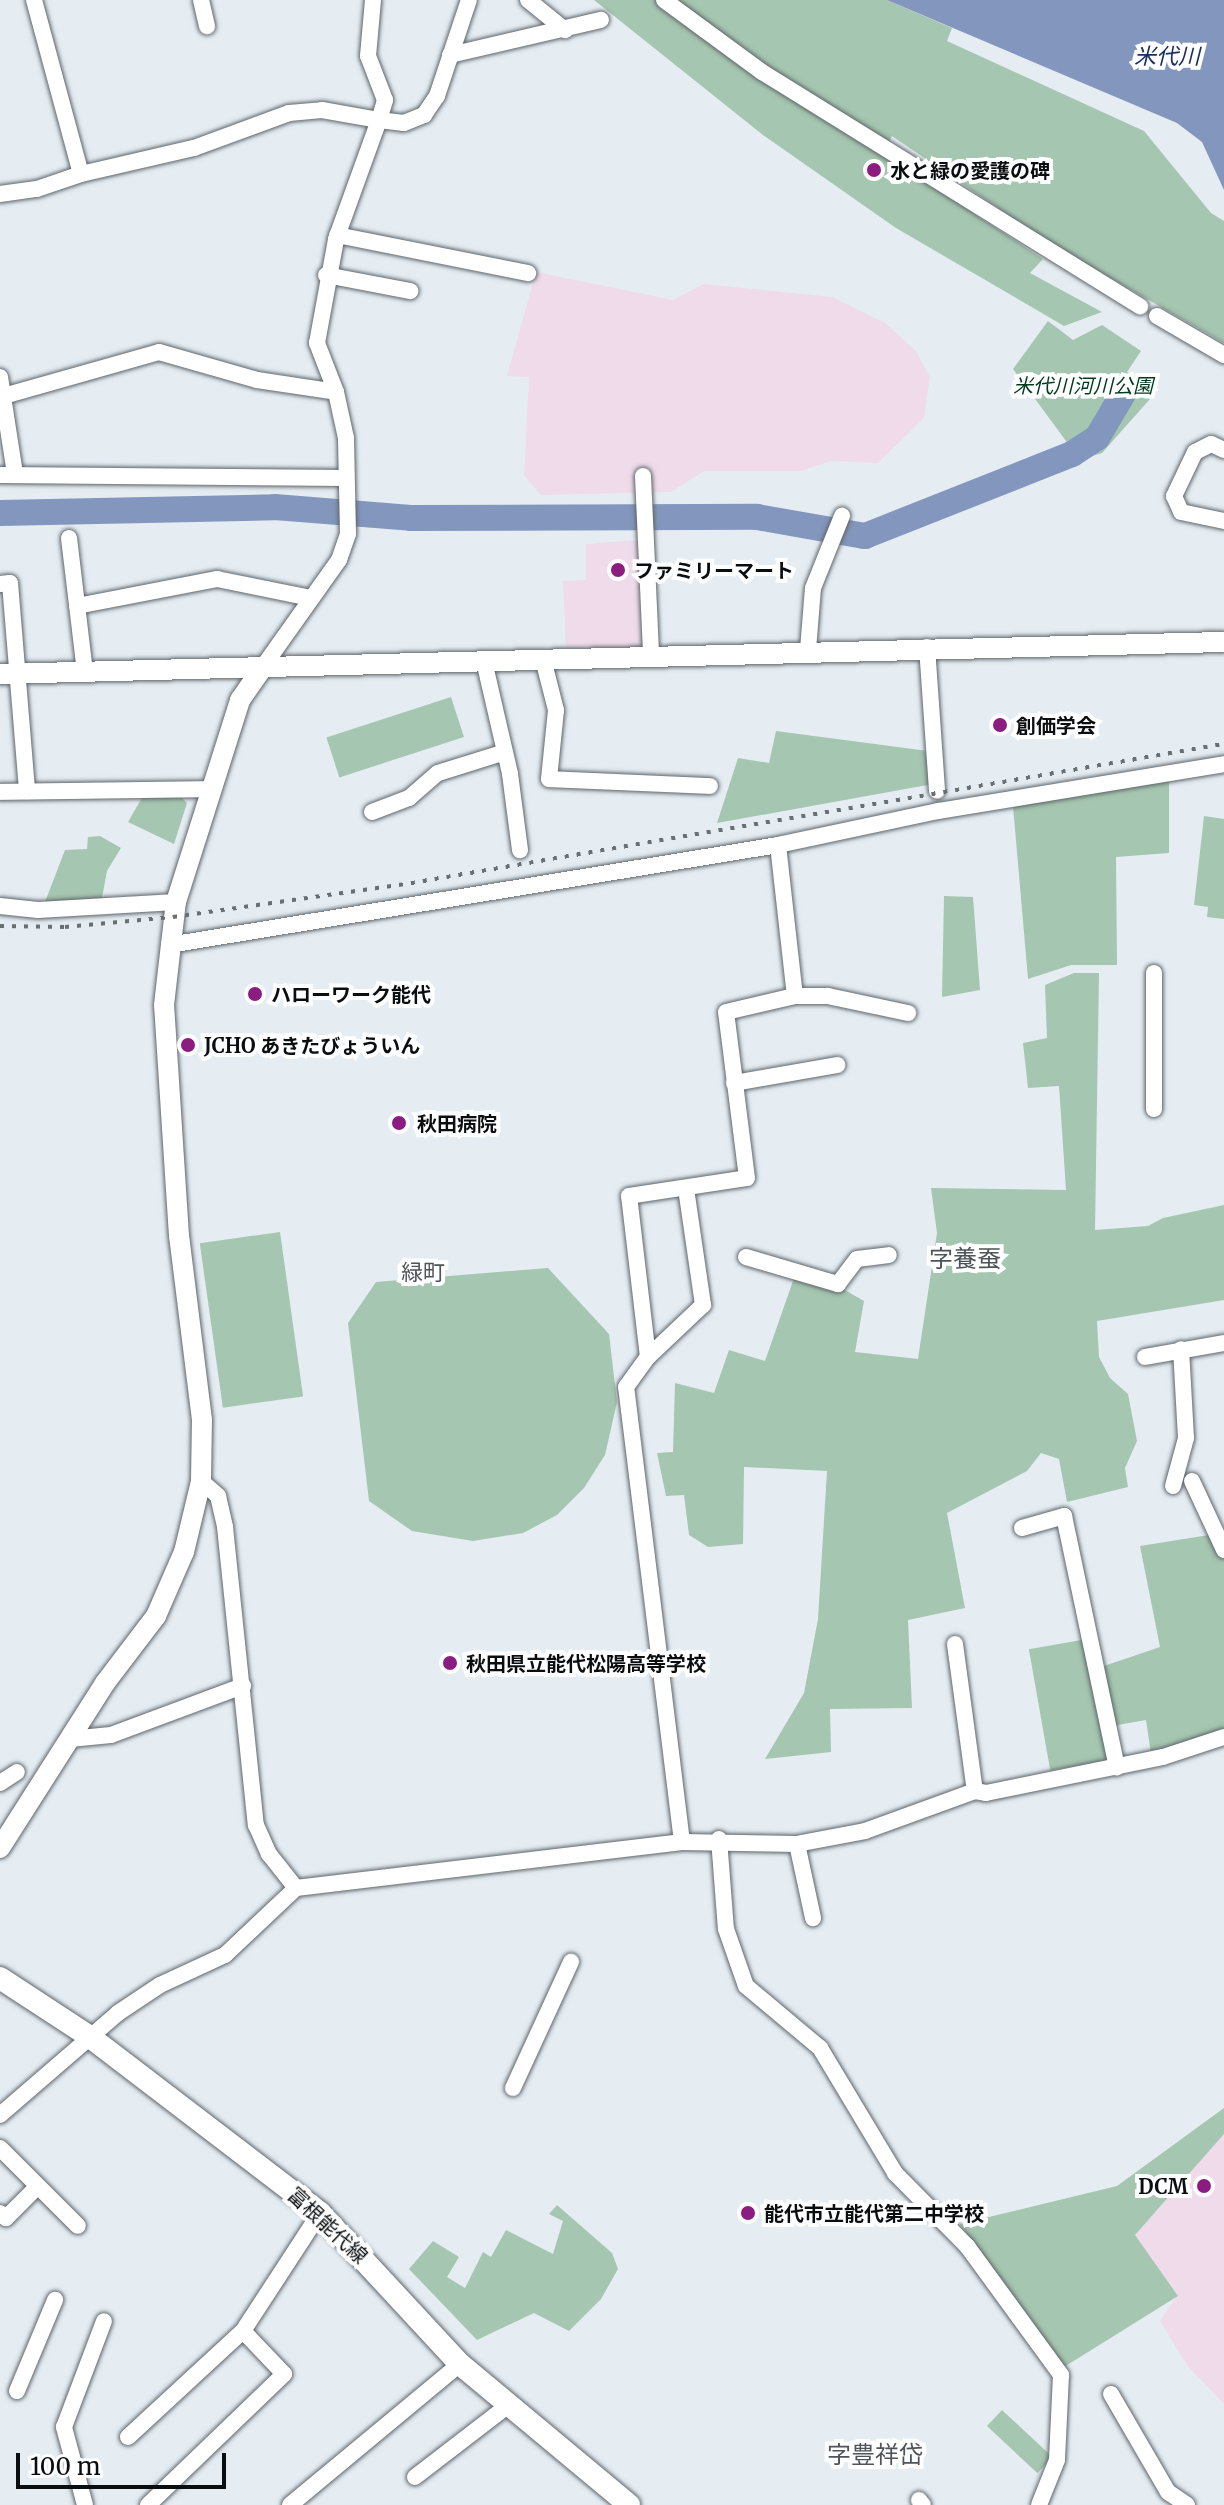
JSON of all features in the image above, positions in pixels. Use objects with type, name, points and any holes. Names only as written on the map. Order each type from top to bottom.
[{"type":"main road","name":"富根能代線","points":[[0,1978],[90,2037],[320,2213],[460,2364],[506,2407],[629,2505]]},
{"type":"street","points":[[34,0],[81,174]]},
{"type":"street","points":[[201,0],[207,26]]},
{"type":"street","points":[[0,1848],[70,1739],[156,1616],[184,1552],[201,1481],[202,1420],[179,1236],[166,1045],[169,945],[176,902],[240,700],[339,560],[348,534],[346,438],[336,392],[317,343],[326,275],[337,235],[385,100],[368,56],[373,0]]},
{"type":"street","points":[[0,194],[37,189],[81,174],[194,148],[289,113],[322,110],[404,123],[424,115],[469,0]]},
{"type":"street","points":[[528,0],[565,30]]},
{"type":"street","points":[[664,0],[762,72],[1140,306]]},
{"type":"street","points":[[450,55],[601,20]]},
{"type":"street","points":[[337,235],[528,273]]},
{"type":"street","points":[[326,275],[410,291]]},
{"type":"street","points":[[1157,316],[1224,355]]},
{"type":"street","points":[[2,397],[159,352],[257,380],[336,392]]},
{"type":"street","points":[[0,377],[7,474],[346,484]]},
{"type":"street","points":[[1224,450],[1211,444],[1195,452],[1174,496],[1181,512],[1224,521]]},
{"type":"street","points":[[643,476],[648,531],[651,655]]},
{"type":"street","points":[[808,650],[813,588],[829,540],[842,516]]},
{"type":"street","points":[[69,538],[85,672]]},
{"type":"street","points":[[77,606],[217,579],[310,598]]},
{"type":"street","points":[[0,584],[10,583],[9,674],[27,791]]},
{"type":"street","points":[[9,674],[260,671],[808,650],[1224,642]]},
{"type":"street","points":[[927,647],[937,791]]},
{"type":"street","points":[[543,659],[556,710],[549,779],[710,786]]},
{"type":"street","points":[[484,661],[505,752],[520,850]]},
{"type":"street","points":[[372,812],[409,798],[438,773],[505,752]]},
{"type":"street","points":[[169,945],[778,845],[938,811],[1224,764]]},
{"type":"street","points":[[0,792],[210,789]]},
{"type":"street","points":[[778,845],[795,996]]},
{"type":"street","points":[[0,906],[38,910],[176,902]]},
{"type":"street","points":[[1154,973],[1154,1109]]},
{"type":"street","points":[[648,1357],[629,1196],[747,1178],[726,1012],[795,996],[828,996],[908,1013]]},
{"type":"street","points":[[734,1083],[837,1065]]},
{"type":"street","points":[[682,1842],[626,1387],[648,1357],[703,1305],[686,1188]]},
{"type":"street","points":[[746,1257],[838,1284],[857,1259],[889,1255]]},
{"type":"street","points":[[1145,1357],[1224,1343]]},
{"type":"street","points":[[1173,1486],[1186,1438],[1181,1349]]},
{"type":"street","points":[[201,1481],[218,1496],[225,1527],[260,1838],[296,1888]]},
{"type":"street","points":[[1192,1481],[1224,1550]]},
{"type":"street","points":[[1022,1528],[1064,1516],[1117,1767]]},
{"type":"street","points":[[955,1644],[975,1791]]},
{"type":"street","points":[[70,1739],[111,1735],[243,1686]]},
{"type":"street","points":[[0,2115],[90,2037],[160,1985],[225,1955],[296,1888],[682,1842],[719,1839],[797,1844],[865,1831],[975,1791],[986,1793],[1117,1767],[1224,1737]]},
{"type":"street","points":[[0,1783],[17,1772]]},
{"type":"street","points":[[719,1839],[726,1929],[746,1986],[820,2048],[895,2173],[967,2246],[1061,2375],[1057,2460],[1039,2505]]},
{"type":"street","points":[[797,1844],[813,1918]]},
{"type":"street","points":[[513,2088],[571,1962]]},
{"type":"street","points":[[0,2148],[78,2226]]},
{"type":"street","points":[[0,2213],[6,2218],[38,2186]]},
{"type":"street","points":[[128,2437],[243,2331],[320,2213]]},
{"type":"street","points":[[17,2391],[55,2300]]},
{"type":"street","points":[[85,2505],[64,2427],[104,2321]]},
{"type":"street","points":[[148,2505],[284,2374],[243,2331]]},
{"type":"street","points":[[300,2501],[460,2364]]},
{"type":"street","points":[[1111,2394],[1168,2492],[1187,2505]]},
{"type":"street","points":[[415,2477],[506,2407]]},
{"type":"shaded area","points":[[536,272],[673,300],[704,284],[832,297],[885,323],[916,351],[930,377],[924,418],[878,463],[830,461],[802,471],[704,471],[671,492],[541,495],[524,475],[529,377],[507,376]]},
{"type":"shaded area","points":[[639,540],[646,648],[566,648],[563,581],[586,580],[586,544]]},
{"type":"shaded area","points":[[1224,2134],[1224,2404],[1187,2365],[1160,2321],[1177,2296],[1135,2235]]},
{"type":"green space","points":[[594,0],[887,0],[952,28],[947,41],[1144,131],[1211,213],[1224,221],[1224,343],[1051,244],[892,136],[883,154],[1043,259],[1030,273],[1102,312],[1064,326],[896,228],[763,135]]},
{"type":"green space","name":"米代川河川公園","points":[[1048,321],[1073,340],[1102,325],[1141,351],[1127,372],[1139,379],[1134,386],[1150,399],[1102,453],[1080,460],[1013,369]]},
{"type":"green space","points":[[451,697],[464,737],[339,777],[326,737]]},
{"type":"green space","points":[[776,731],[928,751],[933,784],[717,823],[738,758],[769,763]]},
{"type":"green space","points":[[1169,778],[1169,853],[1116,857],[1117,965],[1071,965],[1028,979],[1013,806]]},
{"type":"green space","points":[[143,796],[181,797],[187,803],[174,844],[128,822]]},
{"type":"green space","points":[[1204,816],[1224,819],[1224,919],[1207,917],[1208,907],[1194,905]]},
{"type":"green space","points":[[100,836],[121,848],[107,871],[102,898],[45,902],[65,850],[87,849],[88,837]]},
{"type":"green space","points":[[944,896],[973,897],[980,990],[942,997]]},
{"type":"green space","points":[[1074,973],[1099,973],[1095,1230],[1148,1226],[1163,1218],[1224,1205],[1224,1300],[1097,1321],[1099,1357],[1110,1378],[1128,1394],[1137,1441],[1125,1468],[1128,1487],[1067,1502],[1059,1459],[1041,1453],[1027,1471],[947,1513],[965,1608],[908,1620],[912,1708],[830,1709],[831,1752],[765,1759],[804,1693],[818,1619],[827,1471],[744,1467],[743,1544],[708,1547],[689,1535],[684,1495],[666,1496],[657,1453],[673,1452],[675,1383],[714,1393],[729,1350],[765,1361],[794,1278],[843,1289],[864,1301],[855,1352],[918,1359],[937,1233],[931,1188],[1066,1190],[1059,1086],[1028,1088],[1023,1043],[1047,1038],[1045,985]]},
{"type":"green space","points":[[280,1232],[303,1396],[223,1408],[200,1243]]},
{"type":"green space","points":[[548,1268],[609,1334],[617,1402],[605,1455],[584,1488],[557,1515],[523,1533],[473,1541],[412,1531],[369,1501],[348,1323],[376,1282]]},
{"type":"green space","points":[[1209,1535],[1224,1559],[1224,1731],[1151,1754],[1146,1720],[1112,1726],[1101,1667],[1160,1647],[1140,1546]]},
{"type":"green space","points":[[1087,1639],[1108,1760],[1050,1770],[1029,1649]]},
{"type":"green space","points":[[1224,2108],[1224,2134],[1135,2235],[1178,2296],[1064,2367],[960,2224],[1117,2186]]},
{"type":"green space","points":[[557,2205],[612,2253],[618,2269],[601,2299],[569,2331],[534,2313],[477,2340],[409,2269],[433,2241],[459,2257],[447,2277],[465,2288],[483,2252],[491,2257],[506,2230],[553,2254],[563,2221],[549,2214]]},
{"type":"green space","points":[[1002,2410],[1052,2457],[1037,2473],[987,2426]]},
{"type":"water","name":"米代川","points":[[887,0],[1224,0],[1224,190],[1202,142],[1177,123]]},
{"type":"water","points":[[1122,384],[1131,390],[1113,427],[1099,445],[1081,453],[1075,444],[1094,433]]},
{"type":"waterway","points":[[0,513],[275,507],[411,518],[757,517],[865,536],[1072,454],[1097,438],[1127,387]]},
{"type":"railway","points":[[0,926],[65,927],[173,917],[411,883],[1224,744]]},
{"type":"place","name":"水と緑の愛護の碑","points":[[874,170]]},
{"type":"place","name":"ファミリーマート","points":[[618,570]]},
{"type":"place","name":"創価学会","points":[[1000,725]]},
{"type":"place","name":"ハローワーク能代","points":[[255,994]]},
{"type":"place","name":"JCHO あきたびょういん","points":[[188,1045]]},
{"type":"place","name":"秋田病院","points":[[399,1123]]},
{"type":"place","name":"秋田県立能代松陽高等学校","points":[[450,1663]]},
{"type":"place","name":"DCM","points":[[1204,2186]]},
{"type":"place","name":"能代市立能代第二中学校","points":[[748,2213]]},
{"type":"district","name":"字養蚕","points":[[965,1259]]},
{"type":"district","name":"緑町","points":[[423,1273]]},
{"type":"district","name":"字豊祥岱","points":[[875,2455]]}]
